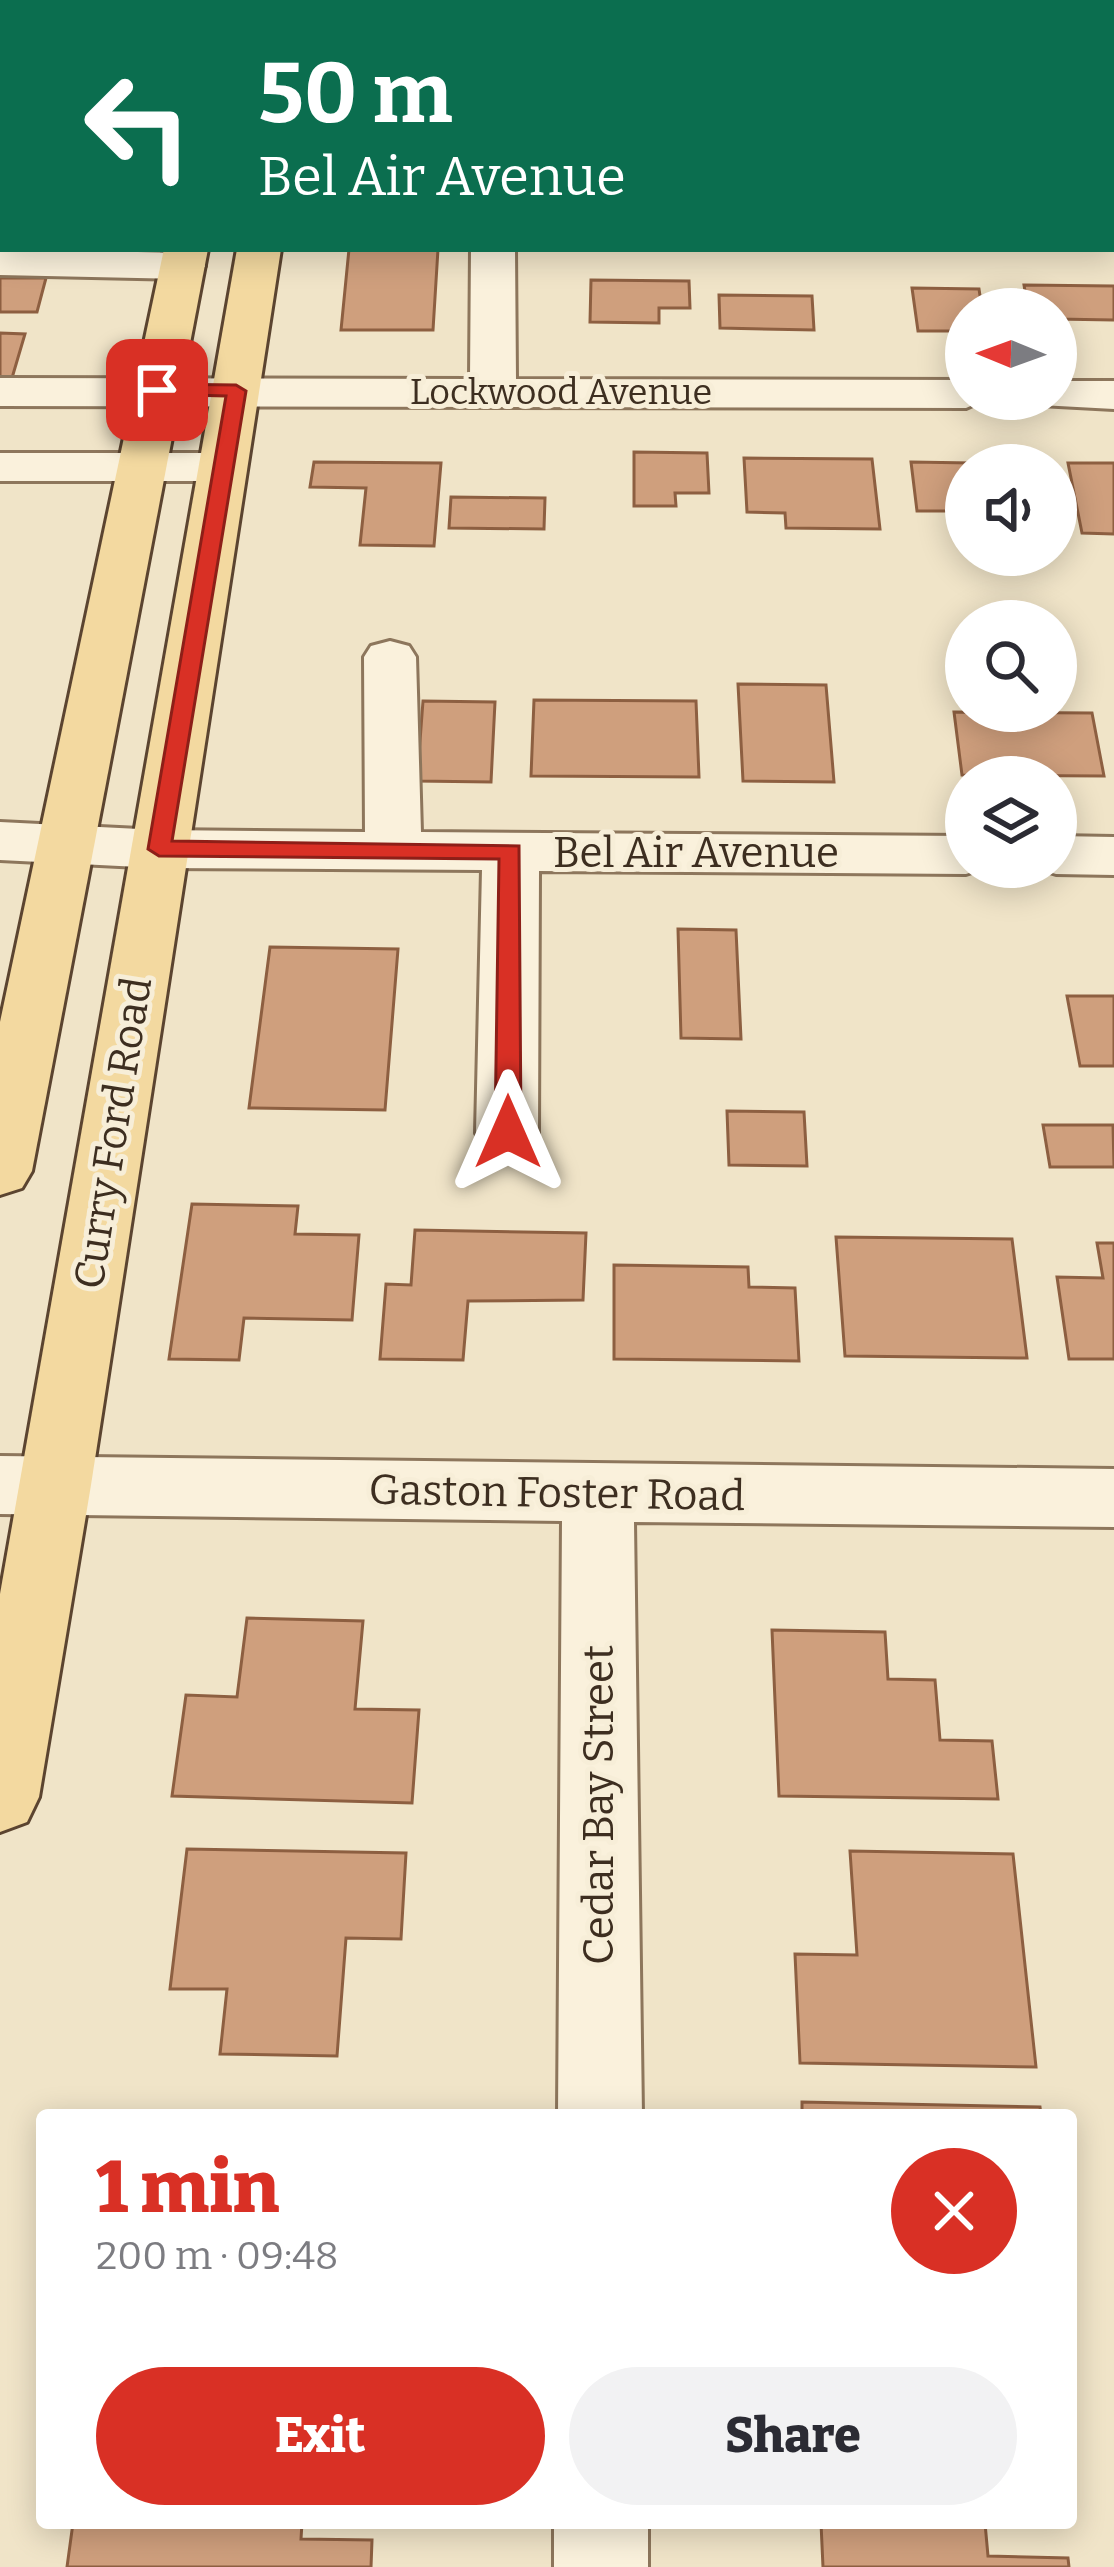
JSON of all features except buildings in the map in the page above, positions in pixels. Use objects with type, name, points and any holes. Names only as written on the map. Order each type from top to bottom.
[{"type":"main road","name":"Curry Ford Road","points":[[0,1797],[28,1485],[159,849],[259,252]]},
{"type":"main road","points":[[0,1171],[184,257]]},
{"type":"street","points":[[493,392],[494,252]]},
{"type":"street","points":[[0,262],[184,257]]},
{"type":"street","name":"Lockwood Avenue","points":[[0,392],[945,394]]},
{"type":"street","points":[[1077,395],[1114,395]]},
{"type":"street","points":[[0,467],[223,467]]},
{"type":"street","points":[[390,657],[393,850]]},
{"type":"street","name":"Bel Air Avenue","points":[[0,841],[159,849],[945,855]]},
{"type":"street","points":[[508,1132],[511,851]]},
{"type":"street","points":[[1077,855],[1114,856]]},
{"type":"street","name":"Gaston Foster Road","points":[[28,1485],[598,1496],[1114,1498]]},
{"type":"street","name":"Cedar Bay Street","points":[[598,1496],[599,2109]]},
{"type":"street","points":[[601,2529],[601,2567]]},
{"type":"route","points":[[157,390],[236,391],[159,849],[511,851],[508,1132]]}]
